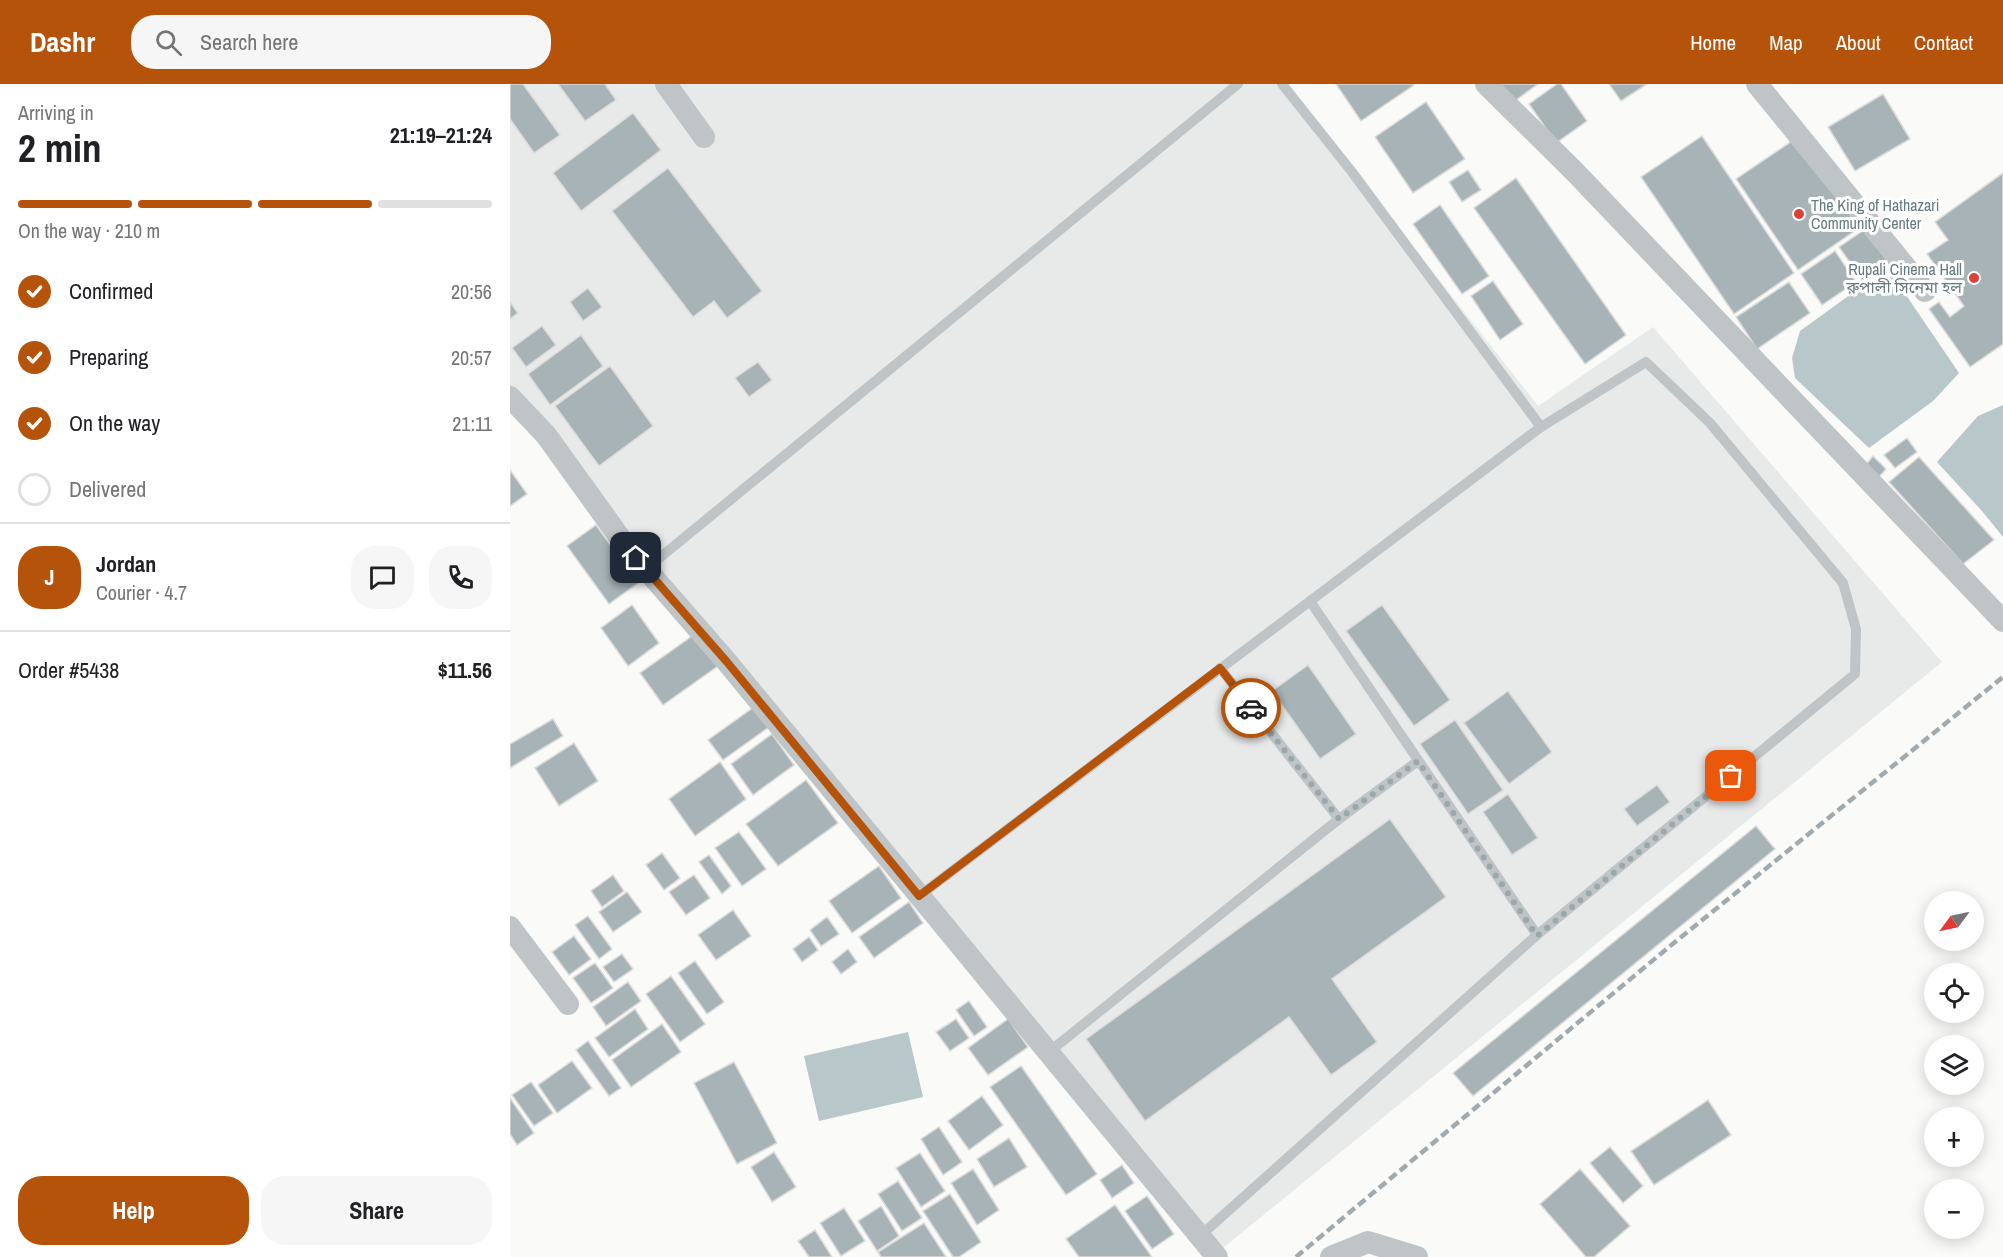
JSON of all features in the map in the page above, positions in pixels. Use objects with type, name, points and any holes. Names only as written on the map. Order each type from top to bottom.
[{"type":"street","points":[[666,84],[704,137]]},
{"type":"street","points":[[1486,84],[1575,172],[2003,621]]},
{"type":"street","points":[[1757,84],[1925,291]]},
{"type":"street","points":[[510,398],[546,435],[626,546],[727,662],[1217,1257]]},
{"type":"street","points":[[510,927],[568,1004]]},
{"type":"street","points":[[1331,1257],[1368,1242],[1417,1257]]},
{"type":"lane","points":[[646,569],[1238,84]]},
{"type":"lane","points":[[1282,84],[1352,172],[1541,427]]},
{"type":"lane","points":[[919,896],[1541,427],[1646,362],[1710,423],[1843,583],[1856,629],[1855,674],[1537,936],[1200,1236]]},
{"type":"lane","points":[[1310,601],[1537,936]]},
{"type":"lane","points":[[1220,668],[1339,819]]},
{"type":"lane","points":[[1049,1052],[1339,819],[1418,761]]},
{"type":"shaded area","points":[[510,84],[1286,84],[1538,406],[1653,327],[1942,662],[1212,1257],[1207,1257],[552,434],[510,390]]},
{"type":"shaded area","points":[[1893,276],[1959,373],[1933,401],[1869,448],[1795,378],[1792,358],[1800,331],[1858,289]]},
{"type":"shaded area","points":[[2003,405],[2003,537],[1937,462],[1978,416]]},
{"type":"shaded area","points":[[908,1032],[923,1097],[819,1121],[804,1056]]},
{"type":"building","points":[[510,84],[523,84],[560,135],[534,153],[510,119]]},
{"type":"building","points":[[558,84],[605,84],[616,100],[585,121]]},
{"type":"building","points":[[1336,84],[1414,84],[1414,85],[1361,121]]},
{"type":"building","points":[[1499,84],[1538,84],[1512,103]]},
{"type":"building","points":[[1557,84],[1561,84],[1587,121],[1556,143],[1529,104]]},
{"type":"building","points":[[1609,84],[1647,84],[1621,101]]},
{"type":"building","points":[[1883,94],[1910,139],[1855,171],[1828,127]]},
{"type":"building","points":[[1426,102],[1465,159],[1413,193],[1375,137]]},
{"type":"building","points":[[633,113],[661,150],[581,211],[553,173]]},
{"type":"building","points":[[1702,136],[1794,273],[1734,314],[1641,177]]},
{"type":"building","points":[[1798,137],[1859,228],[1798,270],[1736,179]]},
{"type":"building","points":[[668,168],[762,291],[727,318],[714,301],[693,317],[612,211]]},
{"type":"building","points":[[1468,170],[1481,190],[1462,202],[1449,182]]},
{"type":"building","name":"Rupali Cinema Hall রুপালী সিনেমা হল","points":[[2003,173],[2003,344],[1970,367],[1929,309],[1939,302],[1950,317],[1964,306],[1927,254],[1948,240],[1935,222]]},
{"type":"building","points":[[1516,178],[1626,335],[1585,364],[1474,208]]},
{"type":"building","points":[[1440,205],[1489,276],[1462,294],[1413,224]]},
{"type":"building","points":[[1867,228],[1890,263],[1863,281],[1839,247]]},
{"type":"building","points":[[1835,251],[1856,282],[1822,305],[1801,274]]},
{"type":"building","points":[[1493,281],[1523,324],[1500,340],[1471,296]]},
{"type":"building","points":[[1789,282],[1810,313],[1757,349],[1736,317]]},
{"type":"building","points":[[588,288],[602,307],[583,321],[570,302]]},
{"type":"building","points":[[510,302],[518,313],[510,319]]},
{"type":"building","points":[[542,326],[556,345],[526,367],[512,348]]},
{"type":"building","points":[[581,335],[603,366],[550,405],[528,374]]},
{"type":"building","points":[[758,362],[772,380],[749,397],[735,378]]},
{"type":"building","points":[[610,366],[653,426],[599,466],[555,406]]},
{"type":"building","points":[[1907,438],[1917,452],[1895,468],[1884,455]]},
{"type":"building","points":[[1873,456],[1886,469],[1879,477],[1866,465]]},
{"type":"building","points":[[1919,457],[1994,540],[1963,564],[1889,482]]},
{"type":"building","points":[[510,470],[527,494],[510,506]]},
{"type":"building","points":[[596,525],[638,583],[609,604],[567,546]]},
{"type":"building","points":[[632,605],[659,643],[628,666],[601,628]]},
{"type":"building","points":[[1382,605],[1450,700],[1414,726],[1346,631]]},
{"type":"building","points":[[695,634],[718,666],[663,705],[640,673]]},
{"type":"building","points":[[1308,665],[1356,734],[1320,759],[1272,691]]},
{"type":"building","points":[[1508,691],[1552,752],[1509,784],[1464,723]]},
{"type":"building","points":[[754,707],[769,727],[723,760],[708,740]]},
{"type":"building","points":[[553,719],[563,736],[510,768],[510,744]]},
{"type":"building","points":[[1455,720],[1503,790],[1468,814],[1420,744]]},
{"type":"building","points":[[772,734],[794,765],[753,795],[731,764]]},
{"type":"building","points":[[574,743],[598,781],[559,806],[535,768]]},
{"type":"building","points":[[720,762],[746,799],[695,836],[669,799]]},
{"type":"building","points":[[806,780],[838,823],[778,866],[746,824]]},
{"type":"building","points":[[1657,785],[1670,802],[1637,826],[1624,809]]},
{"type":"building","points":[[1508,794],[1538,838],[1512,855],[1483,812]]},
{"type":"building","points":[[1390,819],[1446,897],[1332,979],[1377,1042],[1331,1075],[1289,1017],[1145,1121],[1086,1039]]},
{"type":"building","points":[[1756,826],[1775,849],[1473,1096],[1453,1073]]},
{"type":"building","points":[[739,832],[766,869],[742,886],[715,848]]},
{"type":"building","points":[[662,853],[680,878],[664,890],[646,865]]},
{"type":"building","points":[[709,855],[731,886],[722,894],[699,862]]},
{"type":"building","points":[[879,866],[901,898],[852,933],[829,901]]},
{"type":"building","points":[[613,875],[624,891],[602,907],[591,891]]},
{"type":"building","points":[[694,875],[710,898],[686,915],[669,892]]},
{"type":"building","points":[[627,892],[642,912],[613,932],[599,912]]},
{"type":"building","points":[[909,902],[923,923],[874,958],[859,937]]},
{"type":"building","points":[[733,910],[751,936],[716,960],[698,935]]},
{"type":"building","points":[[588,916],[612,949],[599,959],[575,925]]},
{"type":"building","points":[[827,917],[839,934],[821,946],[810,930]]},
{"type":"building","points":[[574,936],[591,959],[569,975],[552,952]]},
{"type":"building","points":[[809,937],[818,950],[802,962],[793,949]]},
{"type":"building","points":[[848,949],[857,962],[841,974],[832,962]]},
{"type":"building","points":[[622,954],[633,969],[614,982],[603,967]]},
{"type":"building","points":[[695,961],[724,1002],[707,1014],[678,973]]},
{"type":"building","points":[[595,963],[613,988],[591,1003],[573,978]]},
{"type":"building","points":[[671,976],[705,1024],[680,1042],[646,994]]},
{"type":"building","points":[[628,982],[641,1001],[606,1026],[593,1007]]},
{"type":"building","points":[[969,1001],[987,1027],[974,1036],[956,1010]]},
{"type":"building","points":[[635,1009],[648,1029],[609,1057],[595,1038]]},
{"type":"building","points":[[956,1019],[969,1038],[950,1051],[936,1032]]},
{"type":"building","points":[[1008,1019],[1028,1047],[988,1075],[968,1048]]},
{"type":"building","points":[[662,1024],[681,1052],[631,1087],[612,1060]]},
{"type":"building","points":[[588,1041],[621,1088],[609,1096],[576,1050]]},
{"type":"building","points":[[572,1061],[592,1088],[557,1113],[538,1085]]},
{"type":"building","points":[[734,1062],[777,1143],[737,1164],[694,1083]]},
{"type":"building","points":[[1021,1066],[1097,1174],[1066,1195],[990,1087]]},
{"type":"building","points":[[531,1082],[553,1113],[534,1126],[512,1095]]},
{"type":"building","points":[[982,1096],[1003,1125],[969,1150],[948,1121]]},
{"type":"building","points":[[510,1098],[534,1133],[517,1145],[510,1134]]},
{"type":"building","points":[[1708,1100],[1731,1135],[1654,1185],[1631,1151]]},
{"type":"building","points":[[939,1127],[962,1162],[943,1175],[921,1139]]},
{"type":"building","points":[[1009,1138],[1027,1167],[994,1187],[977,1159]]},
{"type":"building","points":[[1610,1147],[1643,1186],[1623,1203],[1590,1163]]},
{"type":"building","points":[[774,1152],[796,1187],[772,1202],[751,1167]]},
{"type":"building","points":[[920,1153],[945,1191],[921,1207],[896,1168]]},
{"type":"building","points":[[1122,1165],[1134,1183],[1112,1198],[1100,1180]]},
{"type":"building","points":[[973,1169],[999,1210],[977,1225],[951,1183]]},
{"type":"building","points":[[1580,1169],[1630,1226],[1594,1257],[1586,1257],[1540,1204]]},
{"type":"building","points":[[898,1181],[922,1218],[902,1231],[878,1194]]},
{"type":"building","points":[[950,1194],[981,1242],[959,1257],[953,1257],[923,1211]]},
{"type":"building","points":[[1147,1196],[1174,1234],[1152,1249],[1125,1211]]},
{"type":"building","points":[[1115,1205],[1152,1257],[1079,1257],[1066,1239]]},
{"type":"building","points":[[881,1206],[899,1236],[877,1251],[858,1221]]},
{"type":"building","points":[[844,1208],[865,1241],[841,1256],[820,1223]]},
{"type":"building","points":[[924,1223],[946,1257],[881,1257],[878,1252]]},
{"type":"building","points":[[815,1230],[832,1257],[809,1257],[798,1241]]},
{"type":"railway","points":[[1296,1257],[1675,942],[2003,677]]},
{"type":"way so far","points":[[1251,708],[1339,819],[1418,761],[1537,936],[1731,776]]},
{"type":"place","name":"The King of Hathazari Community Center","points":[[1799,214]]},
{"type":"place","name":"Rupali Cinema Hall রুপালী সিনেমা হল","points":[[1974,278]]},
{"type":"route","points":[[636,558],[727,662],[919,896],[1220,668],[1251,708]]}]
